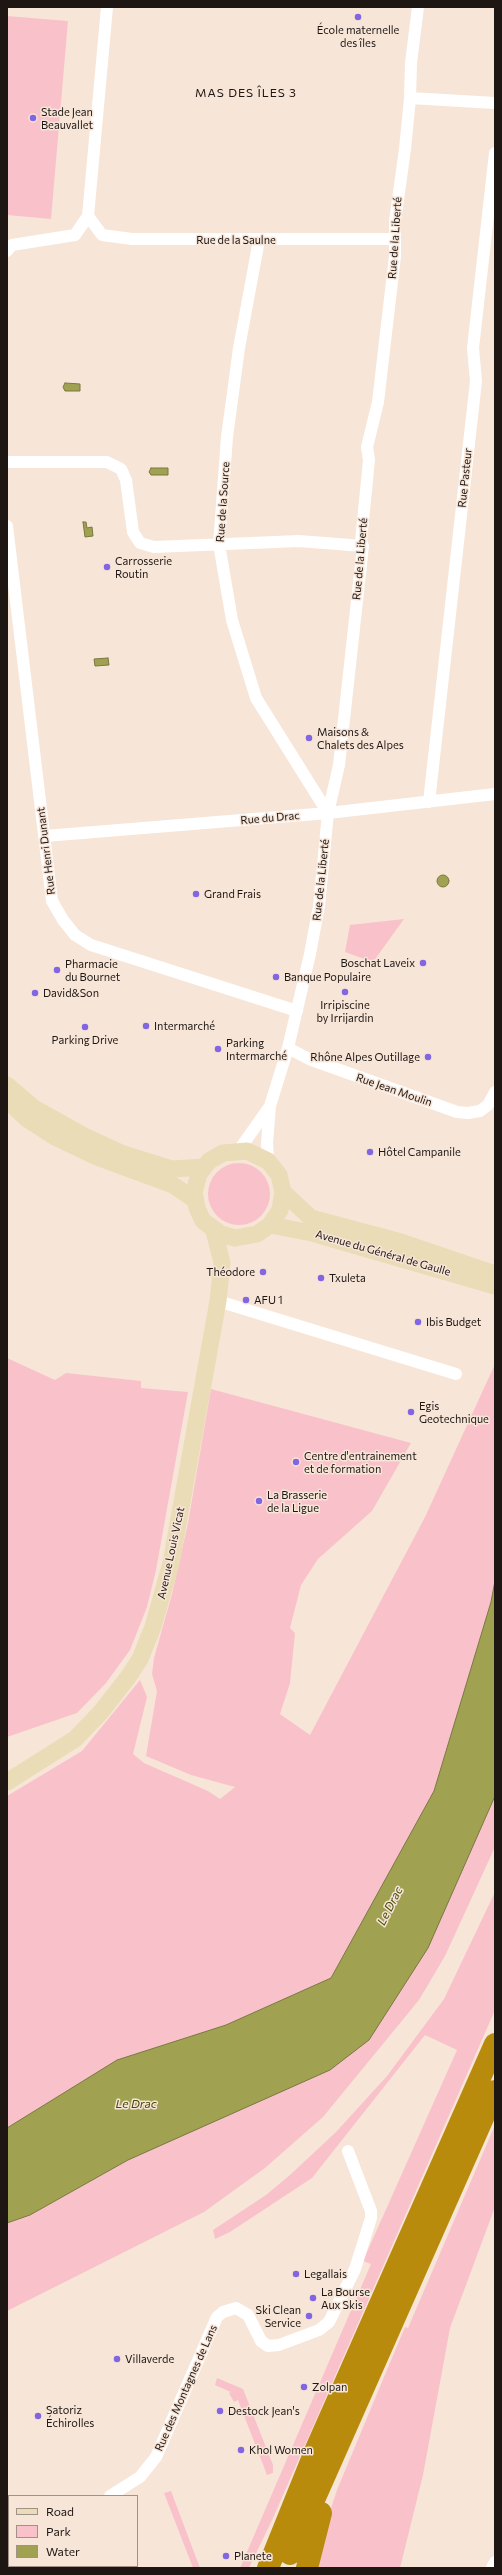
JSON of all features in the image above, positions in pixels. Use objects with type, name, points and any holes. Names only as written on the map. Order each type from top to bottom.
[{"type":"highway","points":[[268,2568],[316,2449],[495,2044]]},
{"type":"highway","points":[[284,2568],[495,2091]]},
{"type":"highway","points":[[307,2568],[314,2535],[323,2507],[372,2388],[372,2370]]},
{"type":"highway","points":[[256,2568],[304,2466],[316,2449]]},
{"type":"main road","points":[[7,1085],[34,1108],[115,1150],[172,1169],[204,1167]]},
{"type":"main road","points":[[7,1100],[28,1119],[53,1136],[91,1155],[173,1185],[195,1200]]},
{"type":"main road","points":[[239,1150],[255,1153],[268,1161],[279,1175],[283,1192],[280,1210],[270,1225],[257,1234],[242,1238],[228,1237],[214,1231],[199,1214],[195,1200],[196,1183],[204,1167],[223,1152],[239,1150]]},
{"type":"main road","points":[[283,1192],[299,1209],[316,1220],[401,1242],[495,1274]]},
{"type":"main road","name":"Avenue du Général de Gaulle","points":[[270,1225],[312,1232],[495,1286]]},
{"type":"main road","points":[[214,1231],[222,1263]]},
{"type":"main road","points":[[222,1263],[231,1249],[242,1238]]},
{"type":"main road","name":"Avenue Louis Vicat","points":[[7,1782],[75,1739],[114,1696],[140,1659],[158,1612],[170,1563],[218,1301],[222,1263]]},
{"type":"street","points":[[7,251],[12,245],[70,237],[75,234],[88,216],[107,7]]},
{"type":"street","name":"Rue de la Liberté","points":[[268,1161],[267,1143],[270,1106],[288,1048],[316,920],[328,813],[339,765],[363,546],[361,541],[369,460],[367,447],[378,402],[395,256],[394,239],[410,98],[410,63],[418,7]]},
{"type":"street","points":[[410,98],[495,103]]},
{"type":"street","name":"Rue Pasteur","points":[[429,802],[476,381],[473,348],[495,153]]},
{"type":"street","name":"Rue de la Saulne","points":[[88,216],[102,235],[112,237],[259,240],[394,239]]},
{"type":"street","name":"Rue de la Source","points":[[259,240],[238,348],[227,437],[219,544],[232,620],[256,698],[328,813]]},
{"type":"street","points":[[7,462],[107,462],[121,469],[126,480],[133,532],[140,543],[154,547],[299,541],[363,546]]},
{"type":"street","name":"Rue Henri Dunant","points":[[7,526],[52,900],[63,920],[84,942],[297,1011]]},
{"type":"street","name":"Rue du Drac","points":[[45,836],[328,813],[495,794]]},
{"type":"street","name":"Rue Jean Moulin","points":[[288,1048],[309,1059],[457,1112],[468,1113],[480,1111],[488,1105],[495,1092]]},
{"type":"street","name":"Rue de la Liberté","points":[[239,1150],[255,1130],[270,1106]]},
{"type":"street","points":[[218,1301],[456,1374]]},
{"type":"street","name":"Rue des Montagnes de Lans","points":[[112,2495],[140,2477],[156,2457],[218,2317],[223,2312],[236,2308],[248,2315],[261,2341],[268,2346],[279,2345],[319,2330],[329,2322],[355,2268],[371,2218],[371,2211],[348,2151]]},
{"type":"street","points":[[492,2568],[495,2562]]},
{"type":"green space","name":"Stade Jean Beauvallet","points":[[7,16],[68,21],[51,219],[7,215]]},
{"type":"green space","points":[[404,919],[373,962],[345,952],[350,925]]},
{"type":"green space","points":[[239,1163],[251,1166],[261,1172],[267,1182],[270,1194],[267,1206],[261,1216],[251,1222],[239,1225],[227,1222],[217,1216],[211,1206],[208,1194],[211,1182],[217,1172],[227,1166]]},
{"type":"green space","points":[[7,1358],[55,1380],[66,1373],[141,1381],[141,1388],[188,1392],[156,1570],[147,1607],[130,1650],[106,1683],[77,1713],[7,1737]]},
{"type":"green space","points":[[495,1364],[495,1581],[491,1602],[434,1791],[331,1978],[226,2025],[117,2060],[7,2128],[7,1796],[82,1751],[140,1680],[147,1697],[133,1754],[144,1763],[208,1791],[220,1799],[235,1787],[191,1775],[146,1756],[157,1691],[152,1674],[154,1658],[172,1594],[188,1523],[211,1389],[411,1443],[372,1511],[318,1559],[301,1585],[290,1628],[295,1633],[290,1683],[280,1714],[310,1735],[425,1517]]},
{"type":"green space","points":[[495,1796],[495,1847],[445,1956],[419,2000],[323,2117],[265,2168],[204,2212],[7,2311],[7,2223],[30,2215],[128,2160],[465,1859]]},
{"type":"green space","points":[[495,1892],[495,2010],[273,2518],[249,2568],[240,2568],[371,2264],[363,2261],[457,2050],[425,2035],[312,2178],[230,2232],[215,2239],[213,2230],[266,2195],[290,2175],[336,2132],[387,2076],[444,1999]]},
{"type":"green space","points":[[495,2125],[495,2207],[450,2328],[423,2475],[400,2568],[314,2568],[320,2541],[337,2490],[405,2327],[408,2328]]},
{"type":"green space","points":[[217,2378],[243,2389],[273,2465],[273,2473],[267,2475],[238,2400],[234,2402],[229,2393],[231,2392],[215,2385]]},
{"type":"green space","points":[[171,2491],[200,2568],[193,2568],[164,2493]]},
{"type":"water","points":[[65,383],[80,384],[80,391],[65,391],[63,387]]},
{"type":"water","points":[[151,468],[168,468],[168,475],[151,475],[149,472]]},
{"type":"water","points":[[83,522],[86,522],[87,528],[92,527],[93,536],[85,537]]},
{"type":"water","points":[[108,658],[109,665],[95,666],[94,659]]},
{"type":"water","points":[[443,875],[447,877],[449,881],[447,885],[443,887],[439,885],[437,881],[439,877]]},
{"type":"water","name":"Le Drac","points":[[495,1581],[495,1796],[428,1948],[369,2040],[330,2070],[128,2160],[30,2215],[7,2223],[7,2128],[117,2060],[226,2025],[331,1978],[434,1791],[491,1602]]},
{"type":"place","name":"École maternelle des îles","points":[[358,17]]},
{"type":"place","name":"Stade Jean Beauvallet","points":[[33,118]]},
{"type":"place","name":"Carrosserie Routin","points":[[107,567]]},
{"type":"place","name":"Maisons & Chalets des Alpes","points":[[309,738]]},
{"type":"place","name":"Grand Frais","points":[[196,894]]},
{"type":"place","name":"Boschat Laveix","points":[[423,963]]},
{"type":"place","name":"Pharmacie du Bournet","points":[[57,970]]},
{"type":"place","name":"Banque Populaire","points":[[276,977]]},
{"type":"place","name":"Irripiscine by Irrijardin","points":[[345,992]]},
{"type":"place","name":"David&Son","points":[[35,993]]},
{"type":"place","name":"Intermarché","points":[[146,1026]]},
{"type":"place","name":"Parking Drive","points":[[85,1027]]},
{"type":"place","name":"Parking Intermarché","points":[[218,1049]]},
{"type":"place","name":"Rhône Alpes Outillage","points":[[428,1057]]},
{"type":"place","name":"Hôtel Campanile","points":[[370,1152]]},
{"type":"place","name":"Théodore","points":[[263,1272]]},
{"type":"place","name":"Txuleta","points":[[321,1278]]},
{"type":"place","name":"AFU 1","points":[[246,1300]]},
{"type":"place","name":"Ibis Budget","points":[[418,1322]]},
{"type":"place","name":"Egis Geotechnique","points":[[411,1412]]},
{"type":"place","name":"Centre d'entrainement et de formation","points":[[296,1462]]},
{"type":"place","name":"La Brasserie de la Ligue","points":[[259,1501]]},
{"type":"place","name":"Legallais","points":[[296,2274]]},
{"type":"place","name":"La Bourse Aux Skis","points":[[313,2298]]},
{"type":"place","name":"Ski Clean Service","points":[[309,2316]]},
{"type":"place","name":"Villaverde","points":[[117,2359]]},
{"type":"place","name":"Zolpan","points":[[304,2387]]},
{"type":"place","name":"Destock Jean's","points":[[220,2411]]},
{"type":"place","name":"Satoriz Échirolles","points":[[38,2416]]},
{"type":"place","name":"Khol Women","points":[[241,2450]]},
{"type":"place","name":"Planete","points":[[226,2556]]},
{"type":"district","name":"MAS DES ÎLES 3","points":[[246,93]]}]
